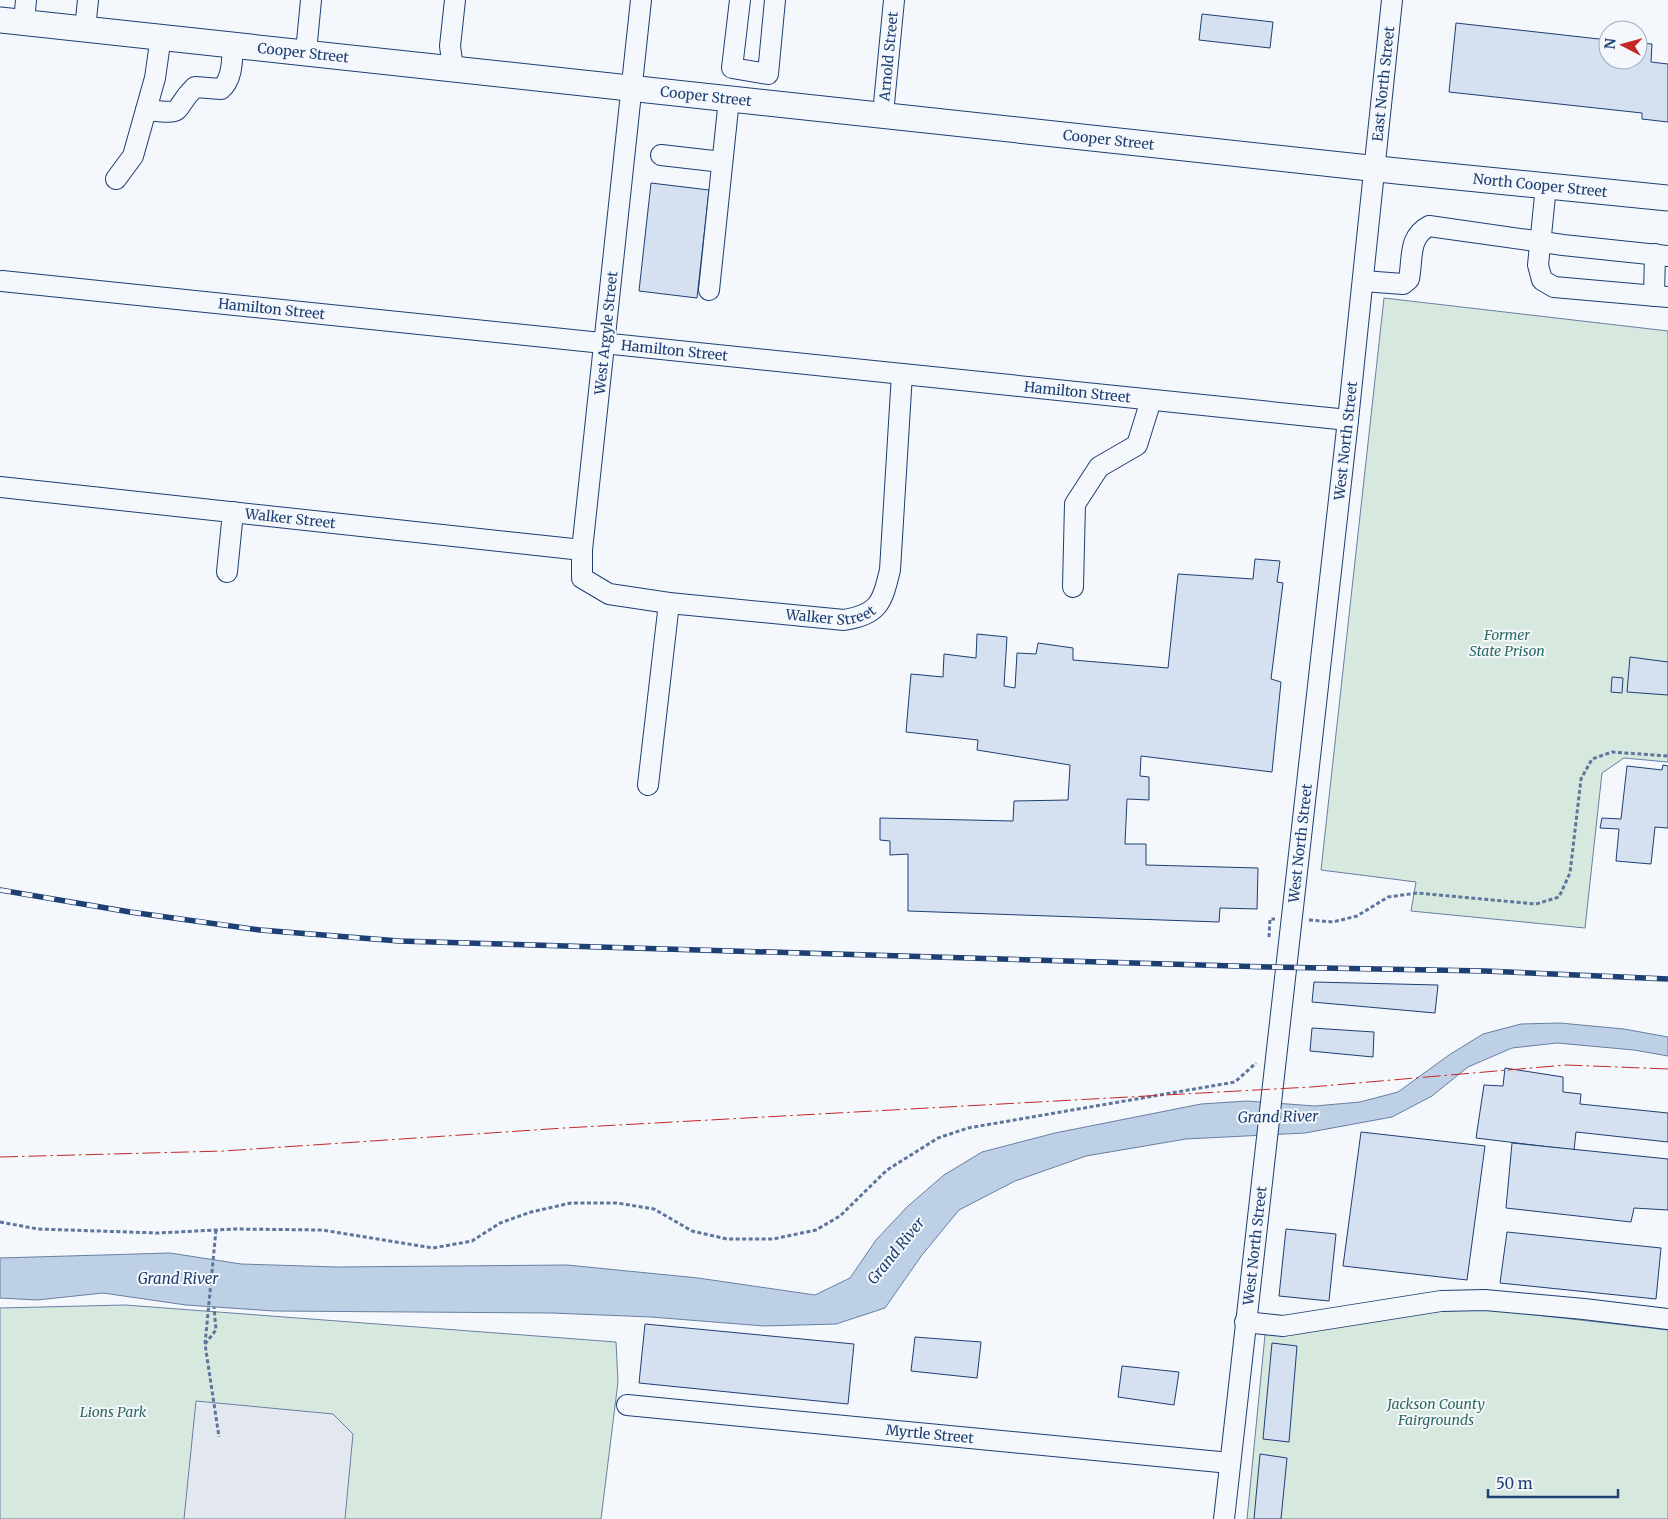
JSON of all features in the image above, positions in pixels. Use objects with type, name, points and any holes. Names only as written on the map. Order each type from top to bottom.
[{"type":"main road","name":"Cooper Street","points":[[0,20],[25,11],[85,29],[1411,172]]},
{"type":"main road","name":"North Cooper Street","points":[[1411,172],[1668,198]]},
{"type":"street","points":[[85,29],[88,0]]},
{"type":"street","points":[[306,52],[311,0]]},
{"type":"street","points":[[453,68],[450,46],[455,0]]},
{"type":"street","name":"West Argyle Street","points":[[582,578],[582,550],[640,0]]},
{"type":"street","points":[[740,0],[732,68],[768,74],[775,0]]},
{"type":"street","name":"Arnold Street","points":[[883,114],[894,0]]},
{"type":"street","name":"East North Street","points":[[1376,169],[1392,0]]},
{"type":"street","points":[[116,178],[133,156],[155,78],[161,36]]},
{"type":"street","points":[[146,110],[173,113],[195,87],[221,89],[226,84],[232,68],[233,44]]},
{"type":"street","points":[[755,101],[759,72]]},
{"type":"street","points":[[709,290],[729,98]]},
{"type":"street","points":[[661,155],[722,162]]},
{"type":"street","name":"West North Street","points":[[1224,1519],[1376,169]]},
{"type":"street","points":[[1363,281],[1403,284],[1409,279],[1414,240],[1421,230],[1430,226],[1540,241],[1662,255],[1661,296],[1554,287],[1542,280],[1538,265],[1540,241],[1546,186]]},
{"type":"street","name":"Hamilton Street","points":[[2,281],[1348,420]]},
{"type":"street","name":"Walker Street","points":[[582,578],[610,594],[669,603],[844,620],[863,617],[874,610],[885,592],[890,570],[902,374]]},
{"type":"street","points":[[1073,587],[1075,504],[1099,468],[1137,445],[1151,400]]},
{"type":"street","name":"Walker Street","points":[[0,487],[582,550]]},
{"type":"street","points":[[227,572],[233,512]]},
{"type":"street","points":[[648,785],[669,603]]},
{"type":"street","points":[[1245,1322],[1283,1326],[1441,1301],[1485,1300],[1668,1319]]},
{"type":"street","name":"Myrtle Street","points":[[627,1405],[1230,1463]]},
{"type":"path","points":[[1315,921],[1333,922],[1357,916],[1388,897],[1417,893],[1536,904],[1559,897],[1570,873],[1581,779],[1592,759],[1612,752],[1668,756]]},
{"type":"path","points":[[1269,938],[1270,918]]},
{"type":"path","points":[[0,1222],[38,1230],[158,1232],[322,1230],[433,1248],[472,1241],[500,1223],[531,1212],[571,1203],[617,1203],[654,1209],[692,1231],[728,1239],[773,1239],[816,1230],[840,1216],[887,1170],[938,1138],[968,1128],[1235,1082],[1256,1063],[1258,1054]]},
{"type":"path","points":[[216,1230],[216,1246],[205,1344],[219,1437]]},
{"type":"path","points":[[205,1344],[216,1330],[214,1307]]},
{"type":"green space","name":"Former State Prison","points":[[1384,298],[1668,331],[1668,762],[1624,758],[1602,773],[1585,928],[1411,911],[1416,882],[1321,870]]},
{"type":"green space","name":"Jackson County Fairgrounds","points":[[1430,1303],[1668,1330],[1668,1519],[1247,1519],[1265,1335]]},
{"type":"green space","name":"Lions Park","points":[[125,1305],[616,1342],[618,1382],[601,1519],[0,1519],[0,1308]]},
{"type":"shaded area","points":[[196,1401],[333,1414],[353,1434],[345,1519],[184,1519]]},
{"type":"water","name":"Grand River","points":[[1560,1023],[1624,1029],[1668,1037],[1668,1056],[1634,1050],[1557,1043],[1512,1048],[1468,1067],[1432,1096],[1392,1117],[1305,1133],[1186,1139],[1086,1156],[1015,1181],[959,1210],[922,1255],[885,1308],[836,1324],[764,1326],[651,1317],[552,1313],[274,1311],[186,1305],[103,1293],[37,1300],[0,1298],[0,1258],[170,1253],[241,1264],[337,1267],[567,1265],[698,1278],[815,1295],[850,1278],[876,1240],[908,1206],[944,1175],[982,1152],[1055,1133],[1201,1104],[1247,1101],[1315,1106],[1360,1102],[1398,1092],[1449,1055],[1483,1034],[1521,1024]]},
{"type":"building","points":[[1202,14],[1273,22],[1270,48],[1199,40]]},
{"type":"building","points":[[1456,23],[1598,39],[1598,70],[1648,70],[1648,44],[1652,44],[1651,62],[1668,64],[1668,122],[1642,119],[1642,113],[1449,92]]},
{"type":"building","points":[[651,183],[709,190],[697,298],[639,291]]},
{"type":"building","points":[[1255,559],[1280,561],[1277,582],[1283,583],[1271,679],[1281,682],[1272,772],[1141,756],[1140,776],[1149,777],[1149,800],[1127,799],[1125,844],[1146,844],[1146,865],[1258,868],[1257,909],[1220,908],[1219,922],[908,911],[908,854],[890,855],[890,841],[880,840],[880,818],[1013,821],[1014,801],[1068,800],[1070,765],[977,750],[978,740],[906,732],[911,674],[943,677],[944,654],[976,658],[977,634],[1007,637],[1004,686],[1015,688],[1017,653],[1036,654],[1038,643],[1073,648],[1073,660],[1168,668],[1178,574],[1253,579]]},
{"type":"building","points":[[1630,657],[1668,662],[1668,695],[1627,692]]},
{"type":"building","points":[[1612,677],[1623,678],[1622,693],[1611,692]]},
{"type":"building","points":[[1663,765],[1668,766],[1668,828],[1655,827],[1651,864],[1616,861],[1619,829],[1600,828],[1602,818],[1621,819],[1627,766],[1662,770]]},
{"type":"building","points":[[1314,982],[1438,985],[1435,1013],[1312,1002]]},
{"type":"building","points":[[1312,1028],[1374,1032],[1373,1057],[1310,1051]]},
{"type":"building","points":[[1505,1068],[1563,1077],[1563,1092],[1581,1094],[1580,1104],[1668,1113],[1668,1142],[1576,1132],[1574,1150],[1476,1138],[1484,1085],[1503,1086]]},
{"type":"building","points":[[1361,1132],[1485,1146],[1467,1280],[1343,1266]]},
{"type":"building","points":[[1512,1143],[1668,1159],[1668,1210],[1634,1208],[1631,1222],[1506,1208]]},
{"type":"building","points":[[1286,1229],[1336,1234],[1329,1301],[1279,1296]]},
{"type":"building","points":[[1507,1232],[1661,1248],[1656,1299],[1500,1283]]},
{"type":"building","points":[[645,1324],[854,1344],[848,1404],[639,1383]]},
{"type":"building","points":[[915,1337],[981,1342],[977,1378],[911,1371]]},
{"type":"building","points":[[1272,1343],[1297,1346],[1289,1442],[1263,1439]]},
{"type":"building","points":[[1122,1366],[1179,1372],[1174,1405],[1118,1397]]},
{"type":"building","points":[[1260,1454],[1287,1458],[1281,1519],[1254,1519]]},
{"type":"railway","points":[[0,890],[130,912],[260,930],[399,941],[1268,967],[1485,971],[1668,979]]},
{"type":"power","points":[[0,1157],[224,1151],[564,1128],[1311,1087],[1566,1065],[1668,1069]]}]
